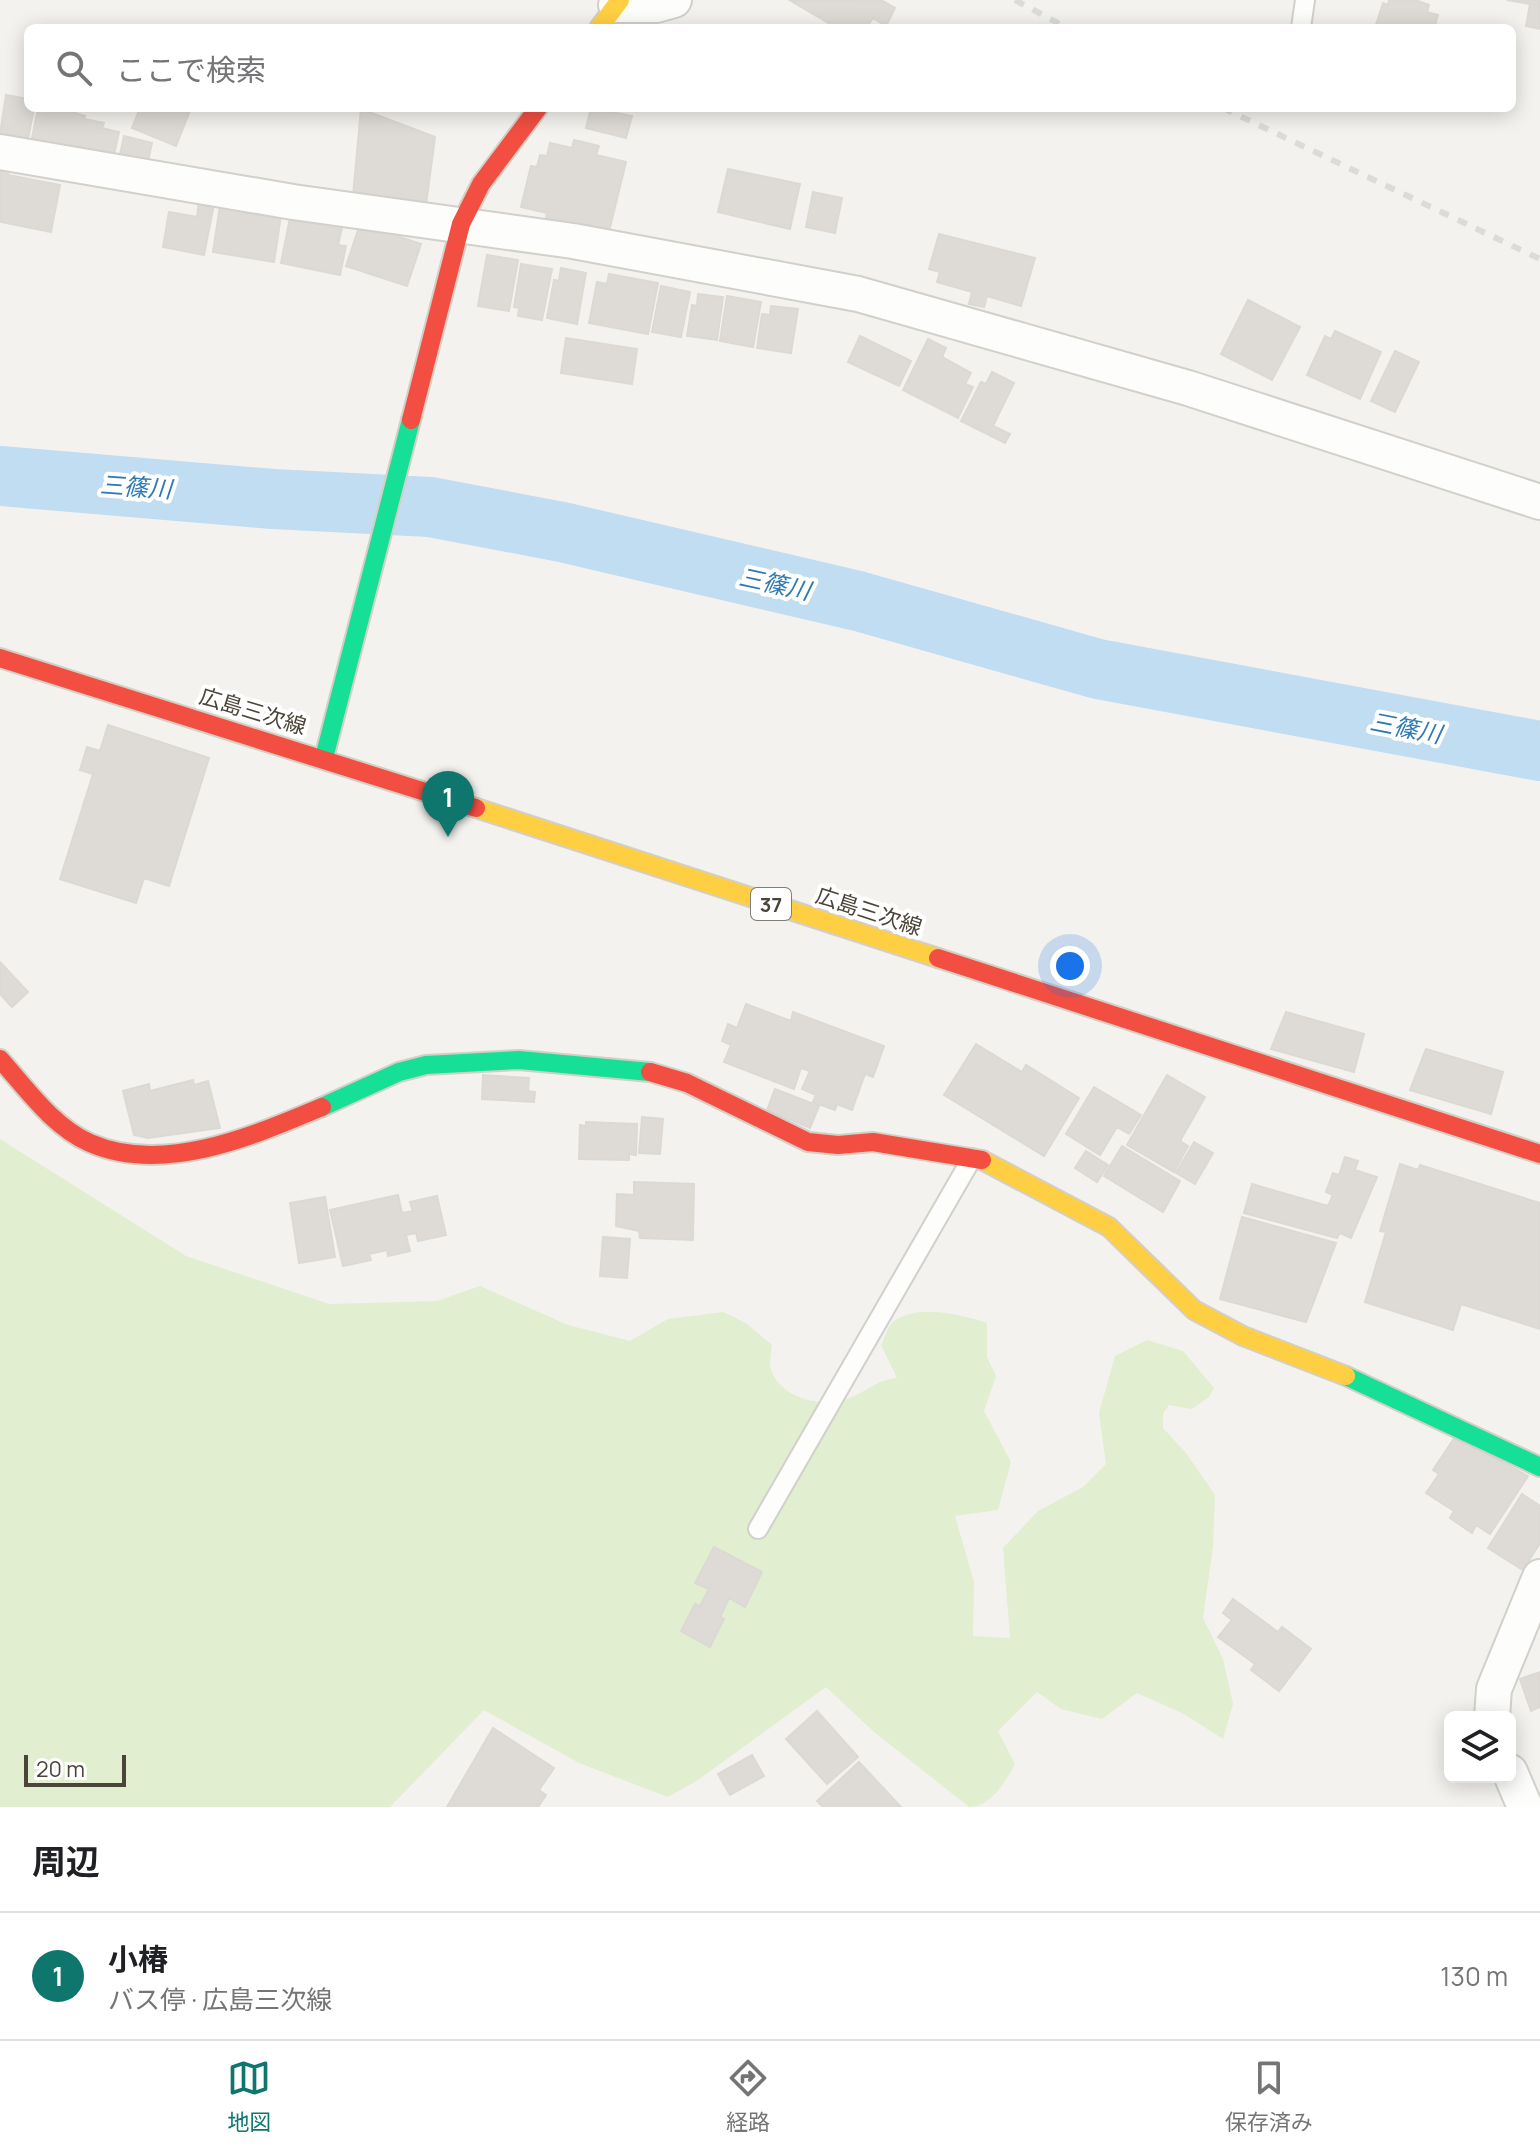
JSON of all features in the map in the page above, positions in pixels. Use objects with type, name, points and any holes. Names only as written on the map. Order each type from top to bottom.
[{"type":"street","points":[[612,11],[674,0]]},
{"type":"street","points":[[324,758],[423,384],[461,224],[481,184],[535,112]]},
{"type":"street","points":[[0,152],[293,202],[461,224],[858,294],[1188,388],[1540,502]]},
{"type":"street","name":"広島三次線","points":[[0,658],[324,758],[1540,1154]]},
{"type":"street","points":[[0,1059],[57,1121],[91,1143],[120,1152],[162,1154],[220,1147],[399,1072],[426,1065],[519,1060],[645,1071],[687,1083],[808,1142],[838,1145],[873,1142],[986,1161],[1031,1182],[1109,1227],[1194,1310],[1243,1336],[1380,1389],[1540,1467]]},
{"type":"street","points":[[1492,1711],[1494,1689],[1540,1577]]},
{"type":"street","points":[[1515,1783],[1525,1807]]},
{"type":"lane","points":[[1302,24],[1305,0]]},
{"type":"lane","points":[[758,1529],[972,1158]]},
{"type":"green space","points":[[0,1139],[186,1256],[329,1304],[437,1301],[480,1286],[568,1325],[630,1341],[668,1319],[723,1312],[746,1323],[772,1345],[771,1370],[784,1389],[817,1402],[841,1401],[878,1383],[897,1378],[881,1345],[891,1324],[903,1316],[940,1312],[987,1323],[987,1357],[996,1376],[984,1411],[1011,1462],[998,1510],[955,1516],[974,1582],[973,1636],[1010,1638],[1003,1548],[1038,1511],[1083,1487],[1106,1464],[1099,1413],[1115,1356],[1147,1340],[1183,1351],[1214,1388],[1209,1397],[1192,1409],[1169,1405],[1163,1413],[1163,1428],[1186,1453],[1215,1495],[1213,1547],[1203,1618],[1223,1659],[1233,1704],[1223,1739],[1184,1714],[1137,1693],[1102,1719],[1061,1709],[1037,1692],[998,1731],[1015,1764],[1007,1778],[991,1798],[969,1807],[873,1731],[826,1687],[698,1780],[668,1797],[579,1763],[484,1710],[390,1807],[0,1807]]},
{"type":"building","points":[[881,0],[895,8],[887,24],[873,18],[869,24],[830,24],[791,1]]},
{"type":"building","points":[[1389,0],[1415,0],[1429,5],[1427,12],[1438,15],[1435,24],[1376,24],[1383,3],[1388,5]]},
{"type":"building","points":[[1507,0],[1540,0],[1540,29],[1526,26],[1530,4]]},
{"type":"building","points":[[6,95],[24,98],[24,112],[33,112],[28,139],[0,134]]},
{"type":"building","points":[[37,112],[72,112],[85,116],[84,119],[104,123],[102,128],[119,132],[113,159],[32,138]]},
{"type":"building","points":[[138,112],[189,112],[176,146],[132,128]]},
{"type":"building","points":[[361,112],[369,112],[435,137],[426,205],[353,196]]},
{"type":"building","points":[[590,112],[632,116],[626,138],[586,128]]},
{"type":"building","points":[[124,136],[152,143],[147,165],[119,159]]},
{"type":"building","points":[[574,140],[599,146],[596,155],[626,162],[607,240],[546,219],[547,213],[521,207],[531,166],[537,167],[540,155],[547,156],[550,143],[572,148]]},
{"type":"building","points":[[0,164],[9,166],[8,175],[60,185],[51,232],[1,222]]},
{"type":"building","points":[[728,169],[800,184],[790,229],[718,212]]},
{"type":"building","points":[[813,192],[842,198],[835,233],[806,227]]},
{"type":"building","points":[[221,199],[282,209],[274,262],[213,252]]},
{"type":"building","points":[[199,201],[214,204],[204,255],[163,247],[169,212],[197,217]]},
{"type":"building","points":[[291,213],[343,223],[338,245],[346,246],[340,275],[281,263]]},
{"type":"building","points":[[360,224],[421,244],[407,286],[346,266]]},
{"type":"building","points":[[939,234],[1035,258],[1021,306],[987,296],[984,307],[969,304],[972,292],[937,282],[940,272],[929,269]]},
{"type":"building","points":[[487,255],[518,260],[509,311],[478,306]]},
{"type":"building","points":[[521,264],[552,269],[542,320],[518,316],[519,308],[514,307]]},
{"type":"building","points":[[561,268],[586,273],[577,324],[547,318],[554,280],[559,281]]},
{"type":"building","points":[[609,274],[658,283],[648,334],[589,323],[597,282],[607,284]]},
{"type":"building","points":[[661,286],[690,292],[681,337],[652,332]]},
{"type":"building","points":[[698,294],[723,297],[717,340],[687,336],[692,305],[697,306]]},
{"type":"building","points":[[727,296],[761,302],[753,347],[720,341]]},
{"type":"building","points":[[1248,300],[1300,327],[1272,380],[1221,354]]},
{"type":"building","points":[[771,306],[798,309],[791,353],[757,348],[762,314],[770,315]]},
{"type":"building","points":[[1335,331],[1381,352],[1360,399],[1307,375],[1325,336],[1331,339]]},
{"type":"building","points":[[860,336],[911,361],[899,386],[848,362]]},
{"type":"building","points":[[566,338],[637,349],[632,384],[561,373]]},
{"type":"building","points":[[928,339],[946,348],[942,357],[971,373],[965,384],[973,387],[958,418],[903,390]]},
{"type":"building","points":[[1395,351],[1419,362],[1395,412],[1371,401]]},
{"type":"building","points":[[992,372],[1014,383],[993,426],[1010,434],[1005,443],[961,421],[981,382],[986,384]]},
{"type":"building","points":[[108,725],[209,758],[169,886],[144,878],[136,903],[60,879],[93,774],[80,770],[87,747],[100,751]]},
{"type":"building","points":[[0,962],[28,992],[12,1007],[0,994]]},
{"type":"building","points":[[746,1004],[791,1021],[793,1012],[884,1046],[873,1077],[865,1074],[852,1110],[837,1104],[835,1110],[813,1102],[816,1095],[802,1089],[810,1071],[801,1068],[794,1089],[724,1062],[731,1045],[722,1041],[728,1024],[737,1028]]},
{"type":"building","points":[[1286,1012],[1364,1034],[1354,1072],[1271,1049]]},
{"type":"building","points":[[976,1044],[1022,1072],[1026,1065],[1079,1098],[1044,1156],[944,1095]]},
{"type":"building","points":[[1426,1049],[1503,1072],[1491,1114],[1410,1090]]},
{"type":"building","points":[[483,1075],[529,1078],[528,1091],[535,1092],[534,1102],[482,1099]]},
{"type":"building","points":[[1167,1075],[1205,1097],[1180,1141],[1188,1146],[1174,1172],[1127,1145]]},
{"type":"building","points":[[193,1080],[194,1085],[208,1081],[220,1128],[148,1138],[134,1135],[123,1091],[149,1084],[150,1091]]},
{"type":"building","points":[[1094,1087],[1141,1115],[1129,1134],[1117,1127],[1100,1155],[1066,1134]]},
{"type":"building","points":[[775,1089],[819,1106],[810,1128],[767,1110]]},
{"type":"building","points":[[642,1117],[663,1119],[660,1154],[639,1153]]},
{"type":"building","points":[[586,1122],[637,1124],[636,1155],[629,1154],[629,1160],[579,1159],[580,1125],[586,1126]]},
{"type":"building","points":[[1194,1142],[1213,1153],[1195,1184],[1176,1173]]},
{"type":"building","points":[[1122,1146],[1180,1181],[1163,1212],[1104,1176]]},
{"type":"building","points":[[1086,1151],[1108,1165],[1097,1182],[1075,1168]]},
{"type":"building","points":[[1345,1157],[1358,1161],[1355,1170],[1377,1177],[1351,1238],[1340,1233],[1337,1238],[1244,1213],[1252,1184],[1328,1206],[1333,1195],[1326,1192],[1333,1173],[1339,1175]]},
{"type":"building","points":[[1400,1164],[1418,1170],[1420,1165],[1540,1203],[1540,1329],[1461,1304],[1453,1330],[1365,1302],[1386,1232],[1380,1231]]},
{"type":"building","points":[[634,1182],[694,1184],[693,1240],[640,1238],[639,1231],[616,1226],[617,1194],[634,1195]]},
{"type":"building","points":[[398,1195],[402,1213],[413,1211],[410,1202],[437,1196],[446,1235],[418,1241],[416,1233],[406,1235],[410,1251],[388,1256],[387,1250],[369,1254],[371,1260],[343,1266],[330,1210]]},
{"type":"building","points":[[325,1197],[335,1257],[299,1263],[290,1203]]},
{"type":"building","points":[[1242,1217],[1336,1243],[1306,1322],[1220,1299]]},
{"type":"building","points":[[603,1237],[630,1239],[627,1278],[600,1276]]},
{"type":"building","points":[[1455,1437],[1528,1476],[1490,1534],[1476,1525],[1472,1533],[1450,1518],[1454,1511],[1426,1493],[1439,1474],[1433,1470]]},
{"type":"building","points":[[1522,1494],[1540,1506],[1540,1543],[1523,1570],[1488,1548]]},
{"type":"building","points":[[714,1547],[762,1572],[745,1607],[729,1598],[720,1617],[724,1619],[710,1647],[681,1631],[695,1604],[700,1606],[709,1589],[695,1583]]},
{"type":"building","points":[[1233,1599],[1278,1632],[1282,1627],[1311,1649],[1279,1691],[1251,1670],[1255,1664],[1218,1637],[1232,1620],[1223,1613]]},
{"type":"building","points":[[1540,1672],[1540,1707],[1531,1711],[1520,1679]]},
{"type":"building","points":[[817,1711],[858,1757],[827,1784],[786,1739]]},
{"type":"building","points":[[493,1728],[554,1768],[539,1790],[546,1795],[538,1807],[447,1807]]},
{"type":"building","points":[[752,1755],[764,1776],[730,1795],[718,1774]]},
{"type":"building","points":[[859,1762],[901,1807],[823,1807],[817,1801]]},
{"type":"waterway","name":"三篠川","points":[[0,476],[273,499],[430,507],[562,532],[858,601],[1098,669],[1540,751]]},
{"type":"railway","points":[[1015,0],[1060,24]]},
{"type":"railway","points":[[1231,112],[1540,259]]},
{"type":"traffic: fast","points":[[324,758],[411,420]]},
{"type":"traffic: fast","points":[[322,1107],[399,1072],[426,1065],[519,1060],[650,1072]]},
{"type":"traffic: fast","points":[[1346,1376],[1540,1467]]},
{"type":"traffic: slow","points":[[602,24],[620,0]]},
{"type":"traffic: slow","points":[[476,808],[938,958]]},
{"type":"traffic: slow","points":[[982,1160],[1109,1227],[1194,1310],[1243,1336],[1346,1376]]},
{"type":"traffic: jam","points":[[411,420],[461,224],[481,184],[535,112]]},
{"type":"traffic: jam","points":[[0,658],[476,808]]},
{"type":"traffic: jam","points":[[938,958],[1540,1154]]},
{"type":"traffic: jam","points":[[0,1059],[64,1127],[90,1143],[118,1152],[147,1155],[208,1148],[238,1140],[322,1107]]},
{"type":"traffic: jam","points":[[650,1072],[687,1083],[808,1142],[838,1145],[873,1142],[982,1160]]},
{"type":"place","name":"小椿","points":[[448,837]]}]
